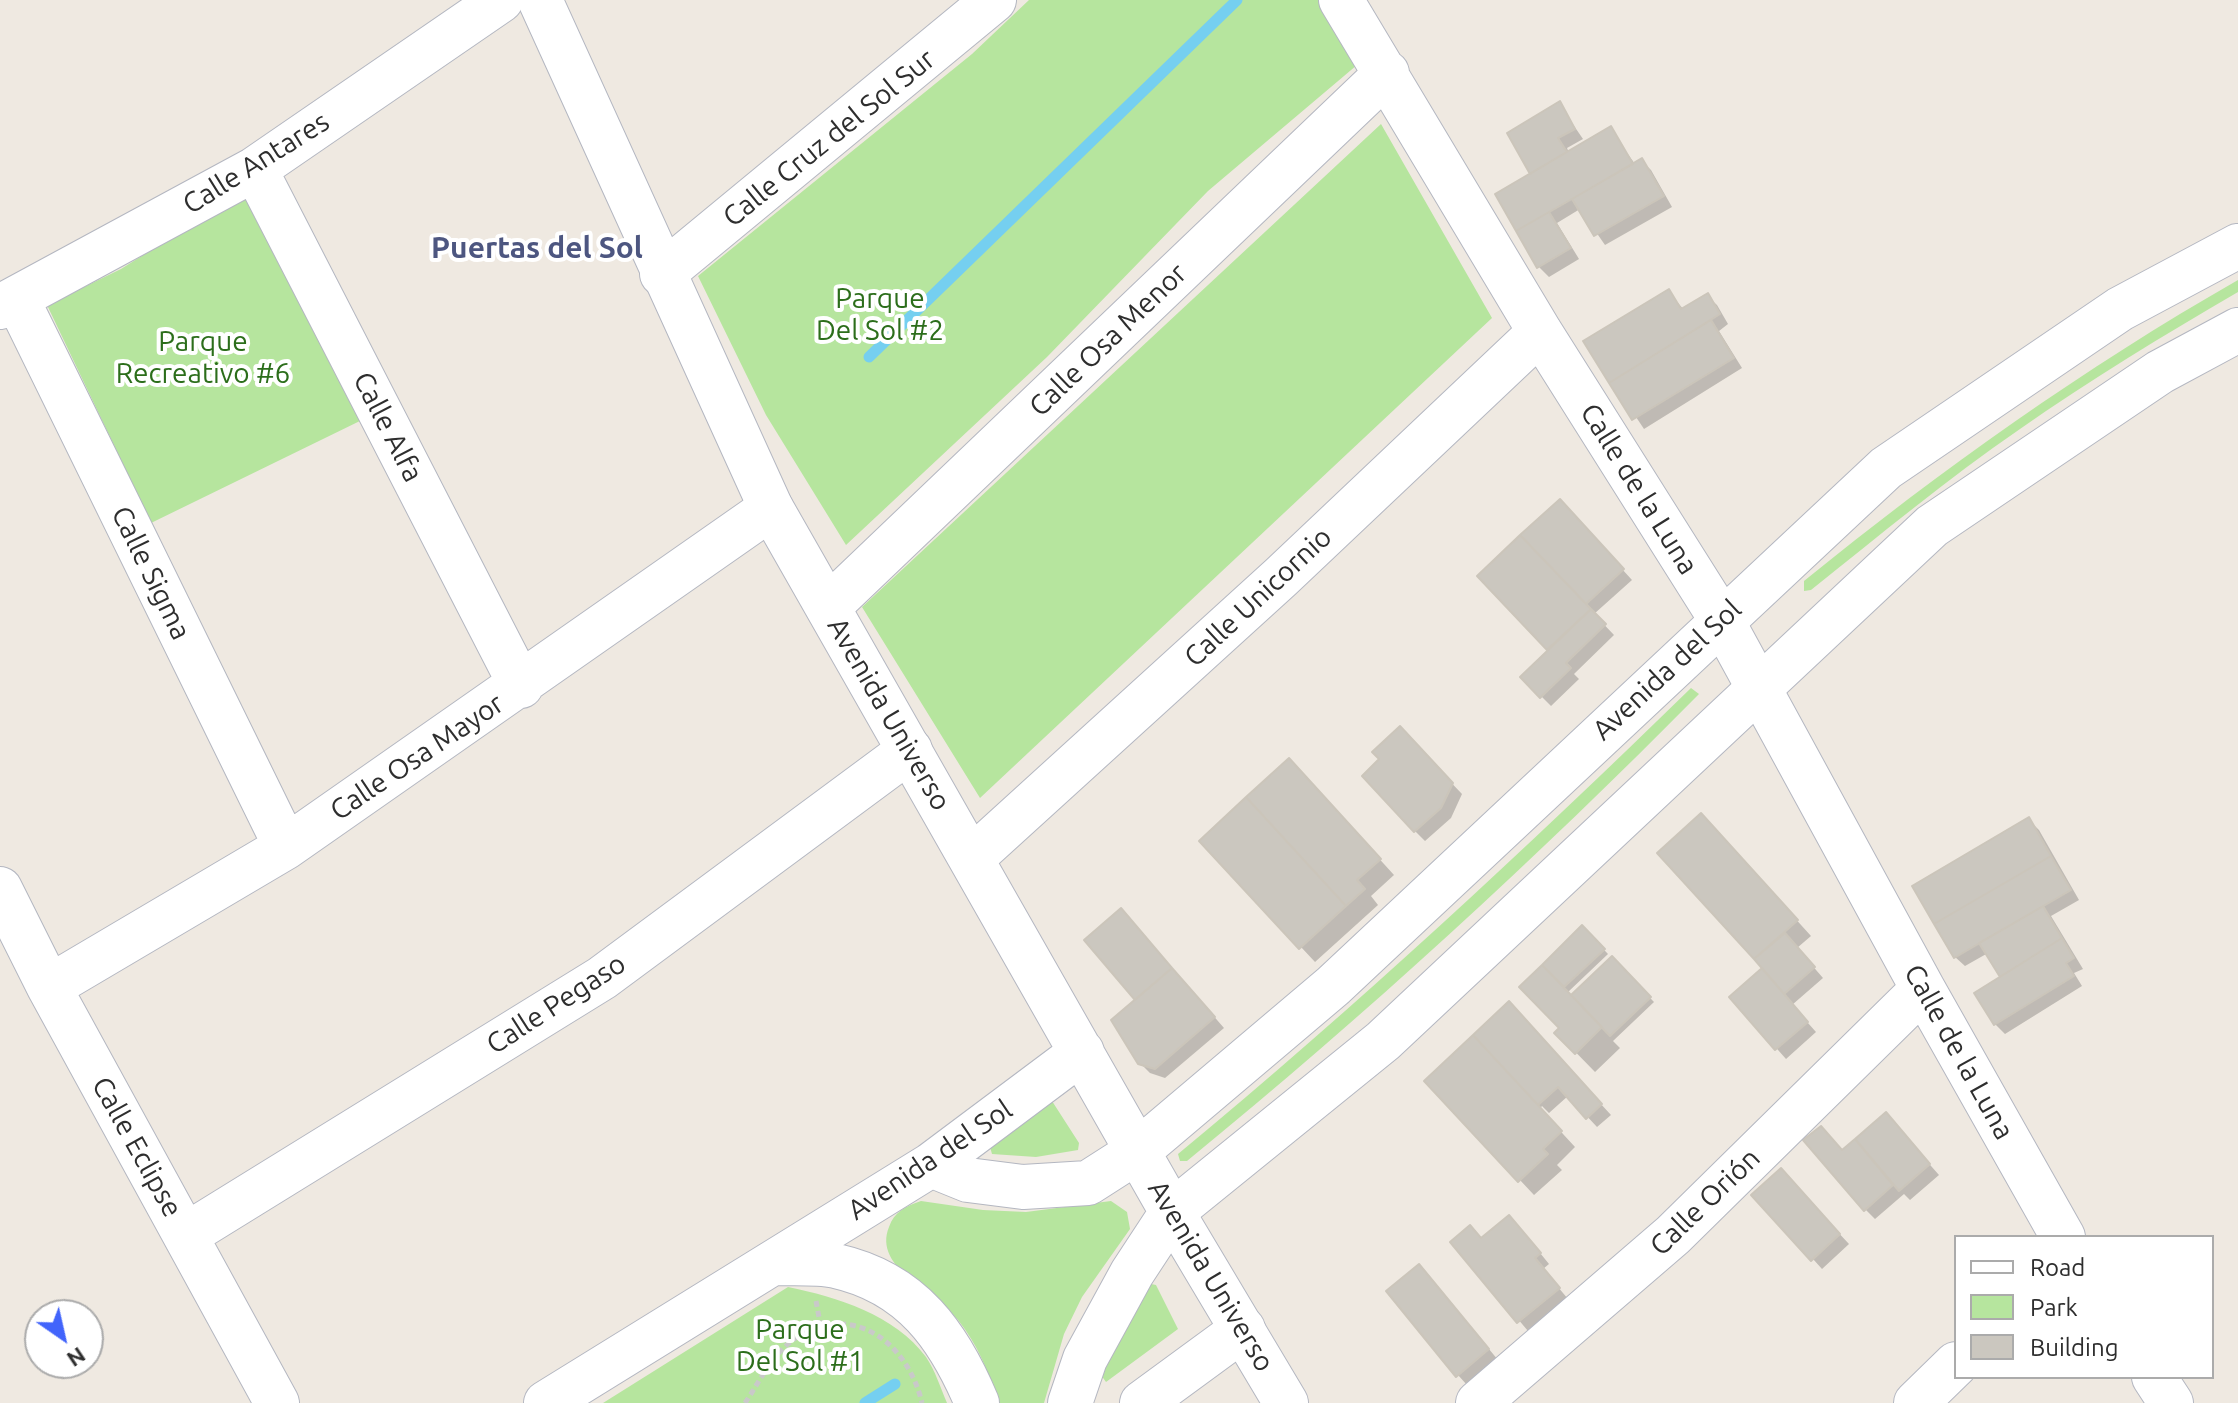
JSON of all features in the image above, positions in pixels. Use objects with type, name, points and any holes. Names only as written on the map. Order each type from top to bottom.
[{"type":"street","name":"Calle Antares","points":[[8,303],[255,169],[501,0]]},
{"type":"street","name":"Avenida Universo","points":[[540,0],[771,508],[1172,1212],[1286,1403]]},
{"type":"street","name":"Calle Cruz del Sol Sur","points":[[662,274],[994,0]]},
{"type":"street","name":"Calle de la Luna","points":[[1344,6],[1540,332],[1721,619],[1923,989],[2062,1235]]},
{"type":"street","name":"Calle Osa Menor","points":[[828,607],[1387,73]]},
{"type":"street","name":"Calle Alfa","points":[[255,169],[521,686]]},
{"type":"street","name":"Avenida del Sol","points":[[931,1165],[968,1180],[1023,1187],[1049,1186],[1088,1183],[1138,1151],[1333,986],[1721,619],[1886,468],[2120,309],[2238,246]]},
{"type":"street","name":"Calle Sigma","points":[[8,303],[286,847]]},
{"type":"street","points":[[1070,1403],[1085,1359],[1132,1273],[1172,1212],[1383,1041],[1932,526],[2160,372],[2238,330]]},
{"type":"street","name":"Calle Unicornio","points":[[972,858],[1281,577],[1540,332]]},
{"type":"street","name":"Calle Osa Mayor","points":[[49,987],[286,847],[521,686],[771,508]]},
{"type":"street","name":"Calle Pegaso","points":[[186,1235],[602,978],[910,750]]},
{"type":"street","name":"Calle Eclipse","points":[[0,889],[13,947],[49,987],[277,1403]]},
{"type":"street","name":"Calle Orión","points":[[1478,1403],[1673,1235],[1923,989]]},
{"type":"street","name":"Avenida del Sol","points":[[546,1403],[931,1165],[1082,1052]]},
{"type":"street","points":[[774,1263],[836,1266],[882,1282],[922,1310],[957,1357],[977,1403]]},
{"type":"street","points":[[1142,1403],[1243,1329]]},
{"type":"street","points":[[1916,1403],[1954,1366]]},
{"type":"street","points":[[2155,1379],[2171,1403]]},
{"type":"path","points":[[745,1403],[769,1364],[794,1339],[821,1328],[849,1323],[878,1334],[903,1358],[918,1386],[922,1403]]},
{"type":"green space","name":"Parque Del Sol #2","points":[[1029,0],[1321,0],[1357,65],[1208,191],[1047,357],[846,545],[766,415],[698,276],[972,54]]},
{"type":"green space","points":[[1381,124],[1492,318],[980,798],[862,607]]},
{"type":"green space","name":"Parque Recreativo #6","points":[[250,188],[364,419],[151,523],[47,305],[121,269]]},
{"type":"green space","points":[[2238,280],[2238,292],[2128,358],[2020,429],[1940,487],[1811,590],[1804,591],[1804,581],[1961,460],[2069,384]]},
{"type":"green space","points":[[1691,688],[1699,694],[1576,816],[1449,934],[1254,1105],[1187,1161],[1180,1161],[1178,1154],[1310,1042],[1439,926]]},
{"type":"green space","points":[[1052,1101],[1079,1143],[1078,1150],[1036,1157],[992,1154],[990,1147]]},
{"type":"green space","points":[[921,1201],[983,1210],[1026,1212],[1111,1201],[1127,1212],[1130,1229],[1082,1297],[1064,1334],[1044,1403],[997,1403],[982,1359],[965,1329],[948,1310],[909,1279],[890,1255],[886,1242],[891,1222],[901,1210]]},
{"type":"green space","points":[[1151,1284],[1156,1285],[1178,1329],[1106,1382],[1101,1375]]},
{"type":"green space","name":"Parque Del Sol #1","points":[[788,1287],[845,1302],[898,1330],[926,1357],[947,1403],[603,1403]]},
{"type":"building","points":[[1560,101],[1575,129],[1558,138],[1567,152],[1530,174],[1507,133]]},
{"type":"building","points":[[1611,126],[1633,164],[1516,231],[1495,194]]},
{"type":"building","points":[[1642,158],[1664,196],[1594,236],[1572,199]]},
{"type":"building","points":[[1549,212],[1571,248],[1537,268],[1516,231]]},
{"type":"building","points":[[1669,289],[1681,309],[1708,293],[1720,314],[1609,383],[1583,341]]},
{"type":"building","points":[[1711,320],[1734,358],[1632,420],[1609,383]]},
{"type":"building","points":[[1560,499],[1624,569],[1586,604],[1520,535]]},
{"type":"building","points":[[1520,535],[1591,609],[1547,650],[1477,576]]},
{"type":"building","points":[[1591,609],[1606,624],[1566,663],[1571,668],[1540,698],[1520,677]]},
{"type":"building","points":[[1400,726],[1453,783],[1441,808],[1414,832],[1362,776],[1379,759],[1372,752]]},
{"type":"building","points":[[1289,758],[1381,859],[1357,880],[1365,889],[1346,906],[1246,797]]},
{"type":"building","points":[[1246,797],[1346,906],[1299,949],[1199,841]]},
{"type":"building","points":[[1701,813],[1798,920],[1754,959],[1657,853]]},
{"type":"building","points":[[2029,817],[2051,856],[1934,924],[1912,886]]},
{"type":"building","points":[[2051,856],[2071,890],[1954,958],[1934,924]]},
{"type":"building","points":[[2043,906],[2062,938],[2000,977],[1979,943]]},
{"type":"building","points":[[1121,908],[1172,968],[1135,1000],[1084,940]]},
{"type":"building","points":[[1582,925],[1605,949],[1564,987],[1542,965]]},
{"type":"building","points":[[1785,933],[1815,967],[1784,994],[1754,959]]},
{"type":"building","points":[[2062,938],[2074,958],[2066,963],[2074,976],[1994,1025],[1974,993]]},
{"type":"building","points":[[1612,956],[1651,997],[1610,1036],[1571,995]]},
{"type":"building","points":[[1542,965],[1602,1027],[1575,1054],[1554,1033],[1559,1028],[1519,987]]},
{"type":"building","points":[[1172,968],[1215,1017],[1155,1069],[1138,1064],[1111,1020]]},
{"type":"building","points":[[1762,968],[1808,1022],[1775,1050],[1729,997]]},
{"type":"building","points":[[1509,1001],[1602,1104],[1586,1119],[1558,1087],[1538,1105],[1473,1035]]},
{"type":"building","points":[[1473,1035],[1562,1131],[1543,1149],[1548,1154],[1518,1182],[1424,1081]]},
{"type":"building","points":[[1886,1112],[1930,1164],[1899,1191],[1855,1139]]},
{"type":"building","points":[[1821,1126],[1842,1150],[1855,1139],[1893,1185],[1864,1211],[1803,1140]]},
{"type":"building","points":[[1781,1168],[1840,1234],[1811,1261],[1751,1195]]},
{"type":"building","points":[[1509,1215],[1541,1253],[1535,1258],[1560,1288],[1517,1323],[1450,1242],[1470,1225],[1481,1238]]},
{"type":"building","points":[[1419,1264],[1489,1349],[1456,1377],[1386,1291]]},
{"type":"waterway","points":[[869,357],[1237,0]]},
{"type":"waterway","points":[[865,1403],[895,1384]]},
{"type":"district","name":"Puertas del Sol","points":[[537,248]]}]
